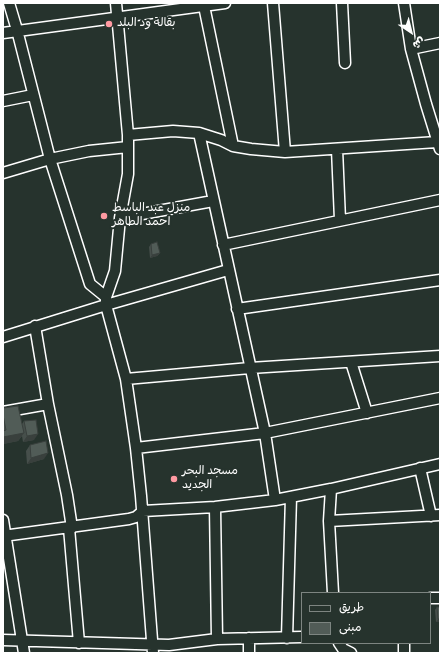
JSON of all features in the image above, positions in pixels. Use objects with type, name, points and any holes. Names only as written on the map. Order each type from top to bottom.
[{"type":"street","points":[[9,3],[50,159],[90,284],[106,301],[126,379],[136,448],[153,649]]},
{"type":"street","points":[[106,301],[115,271],[120,218],[128,174],[128,135],[116,3]]},
{"type":"street","points":[[3,33],[117,18],[199,5],[225,3]]},
{"type":"street","points":[[273,3],[285,152]]},
{"type":"street","points":[[342,3],[345,63]]},
{"type":"street","points":[[128,135],[173,131],[198,133],[233,146],[285,152],[439,146],[412,49],[404,3]]},
{"type":"street","points":[[199,5],[233,146]]},
{"type":"street","points":[[412,49],[440,43]]},
{"type":"street","points":[[3,100],[33,95]]},
{"type":"street","points":[[198,133],[265,433],[274,500]]},
{"type":"street","points":[[3,173],[50,159],[89,151],[128,147]]},
{"type":"street","points":[[337,149],[340,220]]},
{"type":"street","points":[[120,218],[213,200]]},
{"type":"street","points":[[223,245],[440,200]]},
{"type":"street","points":[[3,337],[106,301],[228,270]]},
{"type":"street","points":[[237,309],[440,280]]},
{"type":"street","points":[[35,326],[48,404],[67,495],[79,643]]},
{"type":"street","points":[[126,379],[250,368],[440,356]]},
{"type":"street","points":[[351,362],[367,413]]},
{"type":"street","points":[[136,448],[265,433],[440,398]]},
{"type":"street","points":[[3,412],[48,404]]},
{"type":"street","points":[[5,536],[129,520],[136,517],[142,511],[215,507],[274,500],[331,489],[440,464]]},
{"type":"street","points":[[329,521],[436,516],[420,468]]},
{"type":"street","points":[[331,489],[329,521],[333,592]]},
{"type":"street","points":[[287,638],[290,496]]},
{"type":"street","points":[[215,507],[217,639]]},
{"type":"street","points":[[3,520],[24,653]]},
{"type":"street","points":[[3,640],[79,643],[153,649],[169,645],[217,639],[301,637]]},
{"type":"street","points":[[249,638],[249,653]]},
{"type":"street","points":[[340,644],[343,649],[351,653]]},
{"type":"building","points":[[157,242],[160,253],[152,255],[151,244]]},
{"type":"building","points":[[18,406],[24,433],[3,437],[3,431],[6,430],[3,408]]},
{"type":"building","points":[[36,420],[38,434],[27,436],[24,421]]},
{"type":"building","points":[[46,441],[48,453],[31,458],[30,445]]},
{"type":"building","points":[[437,607],[440,607],[440,619],[438,619]]},
{"type":"place","name":"بقالة ود البلد","points":[[109,24]]},
{"type":"place","name":"منزل عبد الباسط احمد الطاهر","points":[[104,216]]},
{"type":"place","name":"مسجد البحر الجديد","points":[[174,479]]}]
